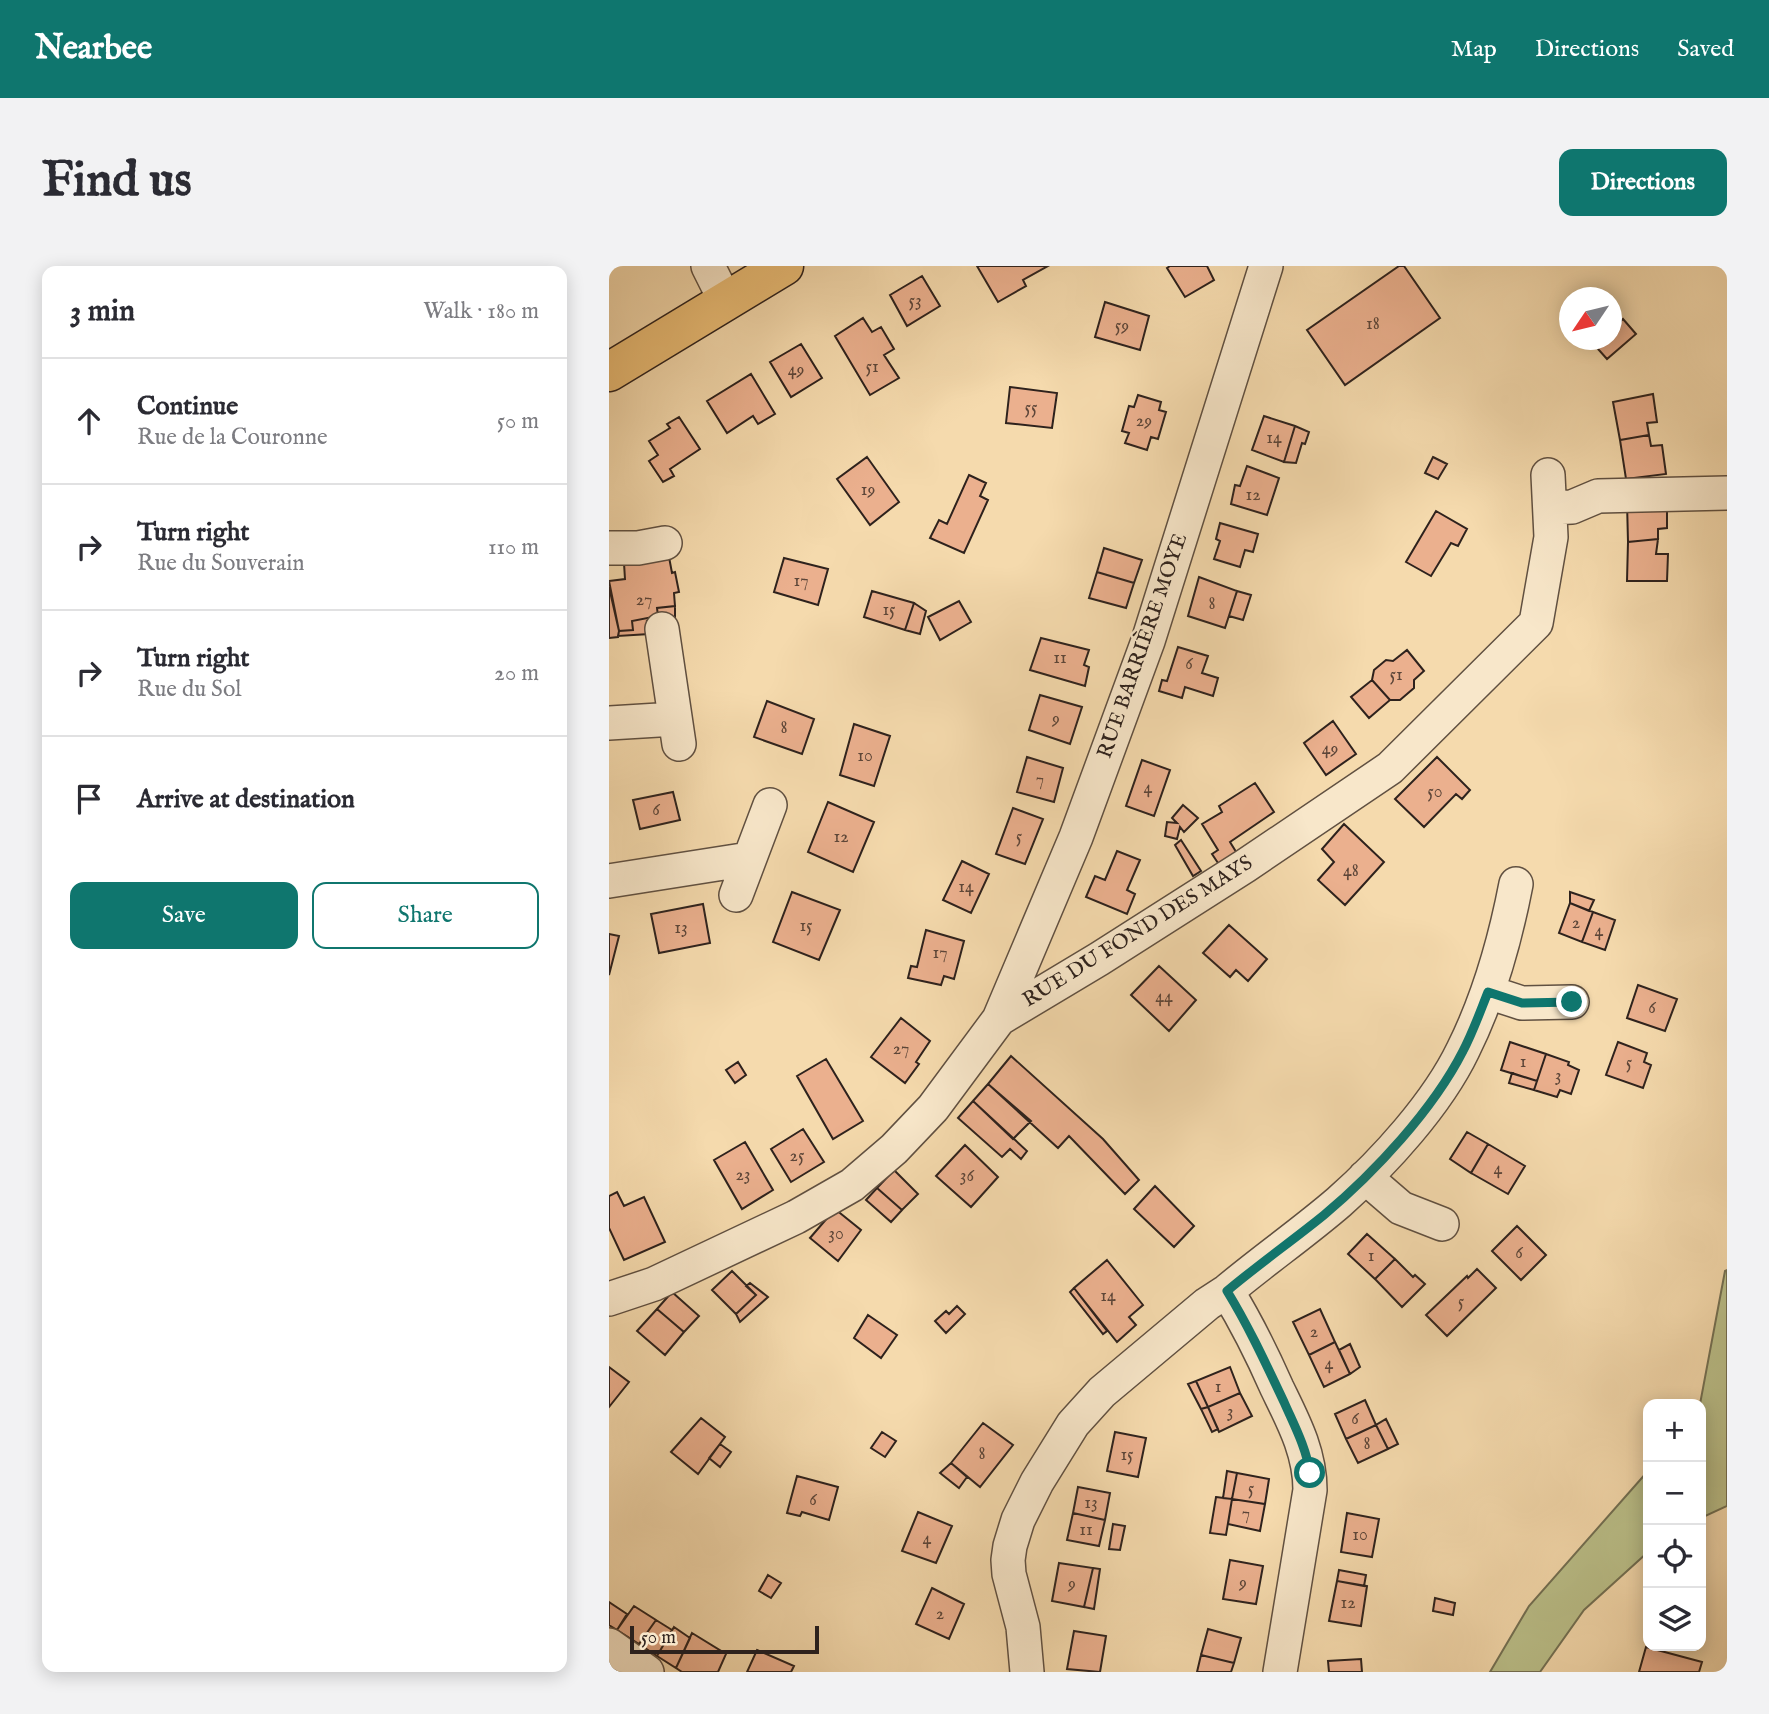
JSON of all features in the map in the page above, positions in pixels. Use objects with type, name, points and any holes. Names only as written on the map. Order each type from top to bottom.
[{"type":"main road","points":[[609,372],[784,266]]},
{"type":"street","points":[[708,266],[726,302]]},
{"type":"street","name":"RUE BARRIÈRE MOYE","points":[[999,1019],[1076,837],[1148,641],[1266,266]]},
{"type":"street","name":"RUE DU FOND DES MAYS","points":[[609,1299],[654,1284],[796,1217],[852,1185],[894,1149],[933,1108],[999,1019],[1099,960],[1245,866],[1389,768],[1536,623],[1551,537],[1548,475]]},
{"type":"street","points":[[1550,508],[1572,507],[1598,496],[1727,493]]},
{"type":"street","points":[[609,548],[638,548],[664,543]]},
{"type":"street","points":[[609,723],[677,731],[662,629]]},
{"type":"street","points":[[736,895],[770,805]]},
{"type":"street","points":[[609,881],[749,859]]},
{"type":"street","points":[[1027,1672],[1025,1642],[1008,1560],[1019,1520],[1037,1482],[1073,1424],[1102,1392],[1207,1304],[1323,1215],[1365,1177],[1435,1097],[1463,1052],[1488,992],[1510,917],[1516,884]]},
{"type":"street","points":[[1488,992],[1522,1003],[1572,1002]]},
{"type":"street","points":[[1365,1177],[1401,1208],[1442,1224]]},
{"type":"street","points":[[1227,1291],[1249,1328],[1303,1444],[1310,1473],[1310,1490],[1280,1672]]},
{"type":"street","points":[[609,1645],[647,1672]]},
{"type":"green space","points":[[1727,1270],[1727,1506],[1706,1516],[1706,1399],[1701,1399]]},
{"type":"green space","points":[[1643,1477],[1643,1557],[1584,1610],[1540,1672],[1490,1672],[1529,1606]]},
{"type":"building","points":[[977,266],[1048,266],[1023,280],[1026,286],[998,302]]},
{"type":"building","points":[[1207,266],[1214,280],[1185,297],[1167,268]]},
{"type":"building","points":[[1399,266],[1404,266],[1440,318],[1345,385],[1307,330]]},
{"type":"building","points":[[922,276],[940,306],[907,326],[890,295]]},
{"type":"building","points":[[1105,302],[1149,316],[1140,350],[1095,337]]},
{"type":"building","points":[[863,318],[872,332],[881,327],[894,349],[884,355],[899,378],[870,395],[835,336]]},
{"type":"building","points":[[1622,320],[1636,334],[1622,346]]},
{"type":"building","points":[[801,344],[822,378],[791,397],[770,362]]},
{"type":"building","points":[[1599,350],[1617,350],[1607,359]]},
{"type":"building","points":[[751,374],[775,414],[758,424],[753,416],[727,433],[707,401]]},
{"type":"building","points":[[1010,387],[1057,393],[1052,428],[1006,423]]},
{"type":"building","points":[[1653,394],[1657,422],[1647,423],[1649,435],[1620,440],[1613,402]]},
{"type":"building","points":[[1138,395],[1161,402],[1159,410],[1166,412],[1158,439],[1151,437],[1147,450],[1125,443],[1129,433],[1122,431],[1129,406],[1134,407]]},
{"type":"building","points":[[1264,416],[1295,426],[1284,462],[1252,450]]},
{"type":"building","points":[[679,417],[700,449],[670,469],[674,476],[663,482],[649,461],[658,455],[649,441],[670,428],[667,424]]},
{"type":"building","points":[[1295,426],[1309,432],[1305,444],[1302,443],[1296,463],[1284,462]]},
{"type":"building","points":[[1649,435],[1651,446],[1662,445],[1666,474],[1626,479],[1620,440]]},
{"type":"building","points":[[867,457],[899,502],[870,525],[837,479]]},
{"type":"building","points":[[1433,457],[1447,464],[1438,479],[1425,473]]},
{"type":"building","points":[[1247,466],[1279,478],[1267,515],[1231,504],[1235,485],[1240,486]]},
{"type":"building","points":[[969,475],[986,483],[980,496],[988,500],[964,553],[930,538],[939,520],[947,524]]},
{"type":"building","points":[[1667,500],[1667,528],[1658,529],[1658,539],[1628,542],[1627,502]]},
{"type":"building","points":[[1436,511],[1467,529],[1458,546],[1451,543],[1431,576],[1406,562]]},
{"type":"building","points":[[1220,523],[1258,534],[1253,552],[1245,550],[1240,567],[1214,559],[1220,541],[1216,539]]},
{"type":"building","points":[[1658,539],[1656,554],[1668,554],[1667,581],[1627,581],[1628,542]]},
{"type":"building","points":[[1104,548],[1142,560],[1134,583],[1097,572]]},
{"type":"building","points":[[669,557],[679,592],[674,593],[675,606],[657,608],[658,616],[632,621],[633,630],[619,631],[609,581],[625,579],[624,563]]},
{"type":"building","points":[[784,558],[828,569],[818,605],[774,592]]},
{"type":"building","points":[[1097,572],[1134,583],[1126,608],[1089,598]]},
{"type":"building","points":[[1199,577],[1237,591],[1225,628],[1188,616]]},
{"type":"building","points":[[609,587],[619,631],[618,637],[609,638]]},
{"type":"building","points":[[872,591],[914,603],[905,630],[864,617]]},
{"type":"building","points":[[1237,591],[1251,595],[1243,620],[1229,616]]},
{"type":"building","points":[[959,601],[971,622],[940,640],[928,617]]},
{"type":"building","points":[[914,603],[926,611],[920,634],[905,630]]},
{"type":"building","points":[[675,606],[675,619],[647,621],[649,634],[618,636],[619,631],[633,630],[632,621],[658,616],[657,608]]},
{"type":"building","points":[[1041,638],[1089,650],[1084,665],[1089,667],[1085,686],[1030,670]]},
{"type":"building","points":[[1178,647],[1208,656],[1202,673],[1218,678],[1213,696],[1185,687],[1182,698],[1159,691],[1162,680],[1167,681]]},
{"type":"building","points":[[1407,650],[1424,671],[1414,680],[1414,688],[1400,700],[1390,700],[1372,680],[1374,670],[1386,660],[1393,661]]},
{"type":"building","points":[[1372,680],[1390,700],[1369,718],[1351,697]]},
{"type":"building","points":[[1040,695],[1082,707],[1070,744],[1029,730]]},
{"type":"building","points":[[767,701],[814,719],[802,754],[754,737]]},
{"type":"building","points":[[1333,721],[1356,754],[1326,775],[1304,743]]},
{"type":"building","points":[[854,724],[890,736],[874,786],[840,775]]},
{"type":"building","points":[[1027,757],[1063,768],[1054,802],[1017,792]]},
{"type":"building","points":[[1437,757],[1470,790],[1462,799],[1456,794],[1424,827],[1395,799]]},
{"type":"building","points":[[1142,760],[1170,770],[1154,816],[1126,806]]},
{"type":"building","points":[[1255,783],[1274,812],[1230,842],[1238,855],[1220,866],[1212,854],[1218,850],[1202,824],[1222,812],[1219,806]]},
{"type":"building","points":[[673,792],[680,820],[640,829],[633,800]]},
{"type":"building","points":[[828,802],[874,822],[853,872],[808,852]]},
{"type":"building","points":[[1183,805],[1198,818],[1184,832],[1180,827],[1177,839],[1165,836],[1167,822],[1177,823],[1172,818]]},
{"type":"building","points":[[1013,808],[1043,819],[1025,864],[996,854]]},
{"type":"building","points":[[1344,824],[1384,862],[1345,905],[1318,880],[1334,862],[1322,849]]},
{"type":"building","points":[[1181,840],[1201,871],[1193,876],[1175,845]]},
{"type":"building","points":[[1117,851],[1140,860],[1127,890],[1135,894],[1127,914],[1086,897],[1095,876],[1105,880]]},
{"type":"building","points":[[962,861],[989,874],[971,913],[943,900]]},
{"type":"building","points":[[792,892],[840,910],[819,960],[773,942]]},
{"type":"building","points":[[1570,892],[1594,900],[1589,911],[1570,903]]},
{"type":"building","points":[[1570,903],[1593,912],[1582,942],[1559,933]]},
{"type":"building","points":[[703,904],[710,943],[659,953],[651,914]]},
{"type":"building","points":[[1593,912],[1615,920],[1605,950],[1582,942]]},
{"type":"building","points":[[1229,925],[1267,959],[1248,981],[1236,970],[1230,977],[1203,953]]},
{"type":"building","points":[[926,930],[964,941],[954,979],[944,976],[941,985],[908,978],[911,966],[917,967]]},
{"type":"building","points":[[609,934],[619,936],[609,975]]},
{"type":"building","points":[[1159,966],[1196,1000],[1169,1031],[1131,995]]},
{"type":"building","points":[[1638,985],[1677,999],[1665,1031],[1627,1018]]},
{"type":"building","points":[[901,1018],[930,1041],[916,1062],[919,1064],[905,1083],[871,1057]]},
{"type":"building","points":[[1510,1042],[1546,1054],[1537,1081],[1501,1070]]},
{"type":"building","points":[[1618,1042],[1647,1053],[1644,1062],[1651,1065],[1643,1088],[1606,1075]]},
{"type":"building","points":[[1546,1054],[1569,1062],[1568,1065],[1579,1070],[1571,1094],[1560,1090],[1557,1097],[1534,1090]]},
{"type":"building","points":[[1011,1056],[1103,1139],[1139,1180],[1125,1194],[1069,1136],[1058,1148],[988,1084]]},
{"type":"building","points":[[826,1059],[863,1121],[833,1139],[797,1076]]},
{"type":"building","points":[[738,1062],[746,1075],[735,1083],[726,1070]]},
{"type":"building","points":[[1512,1073],[1537,1081],[1534,1090],[1509,1083]]},
{"type":"building","points":[[988,1084],[1031,1121],[1013,1139],[973,1101]]},
{"type":"building","points":[[973,1101],[1027,1151],[1021,1159],[1010,1149],[1002,1157],[958,1118]]},
{"type":"building","points":[[803,1129],[824,1162],[791,1182],[771,1149]]},
{"type":"building","points":[[1467,1132],[1488,1144],[1471,1173],[1450,1159]]},
{"type":"building","points":[[745,1142],[773,1190],[742,1209],[714,1160]]},
{"type":"building","points":[[1488,1144],[1525,1166],[1508,1194],[1471,1173]]},
{"type":"building","points":[[965,1145],[998,1177],[971,1207],[936,1176]]},
{"type":"building","points":[[894,1170],[918,1194],[902,1210],[877,1188]]},
{"type":"building","points":[[1155,1186],[1194,1226],[1174,1247],[1134,1209]]},
{"type":"building","points":[[877,1188],[902,1210],[891,1222],[866,1200]]},
{"type":"building","points":[[617,1192],[624,1206],[644,1197],[665,1242],[624,1260],[609,1228],[609,1196]]},
{"type":"building","points":[[835,1209],[861,1230],[838,1261],[810,1238]]},
{"type":"building","points":[[1517,1226],[1546,1255],[1521,1280],[1492,1251]]},
{"type":"building","points":[[1367,1234],[1395,1259],[1375,1279],[1348,1254]]},
{"type":"building","points":[[1395,1259],[1413,1277],[1415,1275],[1425,1284],[1402,1307],[1375,1279]]},
{"type":"building","points":[[1107,1260],[1143,1305],[1129,1317],[1136,1325],[1117,1342],[1074,1288]]},
{"type":"building","points":[[1477,1269],[1496,1288],[1447,1336],[1426,1315]]},
{"type":"building","points":[[732,1271],[756,1295],[736,1314],[712,1290]]},
{"type":"building","points":[[750,1283],[768,1297],[740,1322],[736,1314],[756,1295],[746,1286]]},
{"type":"building","points":[[1074,1288],[1107,1331],[1103,1334],[1070,1292]]},
{"type":"building","points":[[672,1292],[699,1316],[684,1332],[657,1309]]},
{"type":"building","points":[[957,1306],[965,1314],[946,1333],[935,1321],[946,1311],[949,1314]]},
{"type":"building","points":[[657,1309],[684,1332],[665,1355],[637,1331]]},
{"type":"building","points":[[1320,1309],[1335,1342],[1309,1355],[1293,1322]]},
{"type":"building","points":[[868,1315],[897,1335],[881,1358],[854,1338]]},
{"type":"building","points":[[1335,1342],[1350,1374],[1324,1387],[1309,1355]]},
{"type":"building","points":[[1350,1344],[1360,1367],[1350,1374],[1339,1350]]},
{"type":"building","points":[[609,1367],[629,1382],[609,1407]]},
{"type":"building","points":[[1230,1367],[1240,1393],[1208,1407],[1196,1381]]},
{"type":"building","points":[[1196,1381],[1208,1407],[1201,1409],[1188,1384]]},
{"type":"building","points":[[1240,1393],[1252,1416],[1219,1432],[1208,1407]]},
{"type":"building","points":[[1365,1400],[1376,1425],[1346,1439],[1335,1414]]},
{"type":"building","points":[[1208,1407],[1218,1429],[1212,1432],[1201,1409]]},
{"type":"building","points":[[701,1418],[725,1437],[698,1474],[671,1452]]},
{"type":"building","points":[[1386,1419],[1398,1444],[1388,1449],[1376,1425]]},
{"type":"building","points":[[983,1423],[1013,1445],[980,1487],[951,1463]]},
{"type":"building","points":[[1376,1425],[1388,1449],[1358,1463],[1346,1439]]},
{"type":"building","points":[[882,1432],[896,1441],[885,1457],[871,1448]]},
{"type":"building","points":[[1115,1432],[1146,1438],[1138,1477],[1107,1471]]},
{"type":"building","points":[[720,1444],[731,1452],[720,1467],[709,1458]]},
{"type":"building","points":[[951,1463],[967,1477],[959,1488],[940,1473]]},
{"type":"building","points":[[1227,1471],[1237,1473],[1232,1499],[1223,1498]]},
{"type":"building","points":[[1237,1473],[1269,1479],[1265,1504],[1232,1499]]},
{"type":"building","points":[[797,1476],[838,1487],[829,1520],[802,1512],[800,1516],[787,1513]]},
{"type":"building","points":[[1078,1487],[1110,1493],[1105,1520],[1073,1513]]},
{"type":"building","points":[[1216,1497],[1232,1499],[1226,1535],[1210,1533]]},
{"type":"building","points":[[1232,1499],[1265,1504],[1260,1531],[1228,1524]]},
{"type":"building","points":[[918,1512],[952,1526],[936,1563],[902,1551]]},
{"type":"building","points":[[1073,1513],[1105,1520],[1099,1546],[1067,1540]]},
{"type":"building","points":[[1347,1513],[1379,1519],[1372,1557],[1341,1552]]},
{"type":"building","points":[[1113,1524],[1125,1526],[1120,1550],[1109,1549]]},
{"type":"building","points":[[1230,1560],[1263,1566],[1256,1604],[1223,1599]]},
{"type":"building","points":[[1059,1563],[1093,1568],[1084,1607],[1052,1601]]},
{"type":"building","points":[[1093,1568],[1100,1569],[1094,1609],[1084,1607]]},
{"type":"building","points":[[1339,1570],[1366,1575],[1364,1586],[1337,1581]]},
{"type":"building","points":[[768,1575],[781,1583],[771,1598],[759,1591]]},
{"type":"building","points":[[1337,1581],[1367,1586],[1361,1626],[1329,1621]]},
{"type":"building","points":[[932,1588],[964,1604],[949,1639],[916,1624]]},
{"type":"building","points":[[1435,1598],[1455,1603],[1453,1615],[1433,1611]]},
{"type":"building","points":[[609,1602],[627,1614],[617,1630],[609,1625]]},
{"type":"building","points":[[634,1606],[656,1620],[639,1644],[617,1630]]},
{"type":"building","points":[[656,1620],[672,1630],[657,1656],[639,1644]]},
{"type":"building","points":[[674,1627],[690,1638],[676,1668],[657,1656]]},
{"type":"building","points":[[1208,1629],[1241,1638],[1234,1663],[1201,1655]]},
{"type":"building","points":[[1074,1631],[1106,1636],[1100,1672],[1067,1669]]},
{"type":"building","points":[[692,1633],[726,1654],[718,1672],[682,1672],[676,1668]]},
{"type":"building","points":[[757,1650],[794,1666],[791,1672],[747,1672]]},
{"type":"building","points":[[1645,1651],[1661,1651],[1702,1662],[1699,1672],[1639,1672]]},
{"type":"building","points":[[1201,1655],[1234,1663],[1231,1672],[1197,1672]]},
{"type":"building","points":[[1361,1659],[1362,1672],[1329,1672],[1328,1661]]},
{"type":"route","points":[[1310,1473],[1303,1444],[1281,1395],[1249,1328],[1227,1291],[1341,1200],[1421,1114],[1463,1052],[1488,992],[1522,1003],[1572,1002]]}]
